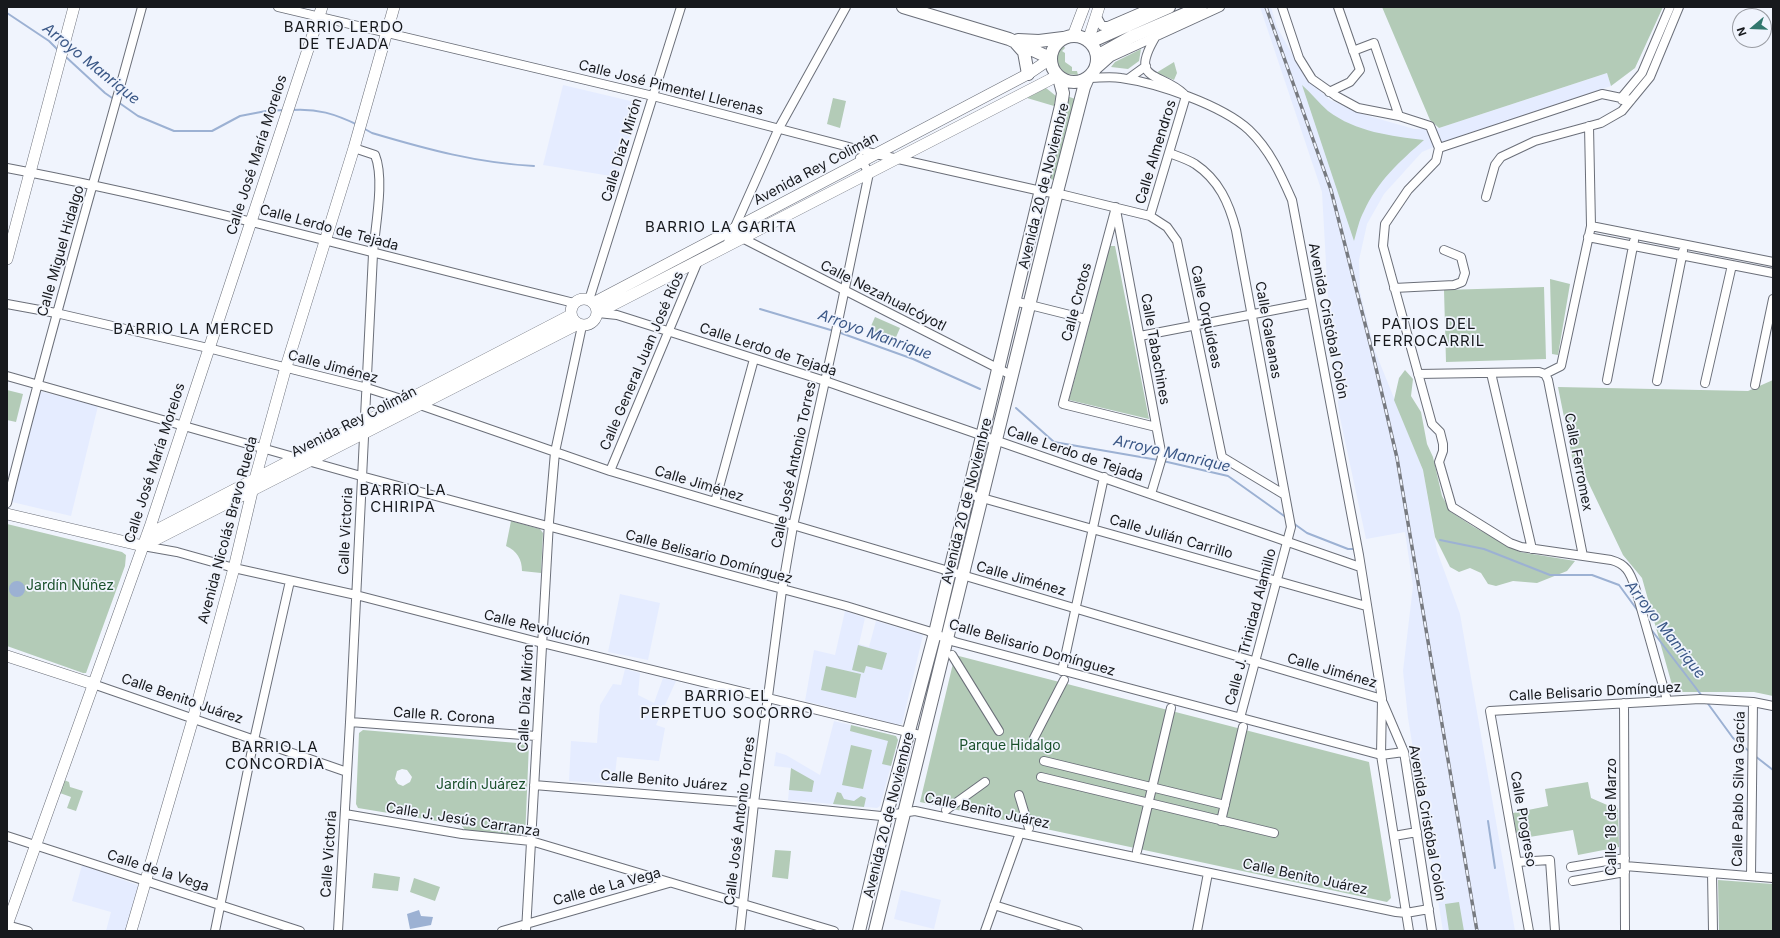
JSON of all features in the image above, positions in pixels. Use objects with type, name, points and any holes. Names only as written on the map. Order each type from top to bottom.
[{"type":"main road","points":[[7,259],[74,7]]},
{"type":"main road","points":[[387,33],[394,7]]},
{"type":"main road","points":[[902,7],[1012,40],[1050,58]]},
{"type":"main road","points":[[1084,7],[1068,37],[1056,45],[1050,58],[1051,65],[1058,77],[1075,83],[1090,76],[1096,68],[1097,56],[1089,41],[1098,12]]},
{"type":"main road","points":[[1097,56],[1129,32],[1169,7]]},
{"type":"main road","points":[[1012,40],[1039,41],[1068,37],[1089,41],[1129,32],[1201,7]]},
{"type":"main road","name":"Calle José María Morelos","points":[[7,925],[147,535],[320,12]]},
{"type":"main road","name":"Avenida Nicolás Bravo Rueda","points":[[131,931],[193,719],[234,568],[252,490],[265,449],[286,367],[326,241],[387,33]]},
{"type":"main road","points":[[1012,40],[1024,52],[1028,74]]},
{"type":"main road","name":"Avenida Rey Colimán","points":[[593,305],[1028,74],[1050,58]]},
{"type":"main road","name":"Avenida 20 de Noviembre","points":[[875,931],[906,813],[1057,193],[1084,87],[1090,76]]},
{"type":"main road","name":"Avenida 20 de Noviembre","points":[[858,931],[935,633],[1061,106],[1063,93],[1058,77]]},
{"type":"main road","name":"Avenida Rey Colimán","points":[[593,305],[698,261],[1058,77]]},
{"type":"main road","points":[[581,299],[593,305],[591,323],[580,325],[571,315],[574,303],[581,299]]},
{"type":"main road","name":"Avenida Rey Colimán","points":[[147,535],[571,315]]},
{"type":"main road","name":"Avenida Rey Colimán","points":[[143,546],[580,325]]},
{"type":"main road","points":[[7,514],[143,546]]},
{"type":"main road","name":"Calle Benito Juárez","points":[[7,656],[93,684]]},
{"type":"street","name":"Calle Miguel Hidalgo","points":[[7,503],[36,384],[93,186],[142,7]]},
{"type":"street","name":"Calle José Pimentel Llerenas","points":[[278,7],[320,12],[387,33],[653,96],[876,154],[1041,191],[1057,193]]},
{"type":"street","name":"Calle Díaz Mirón","points":[[593,305],[653,96],[681,7]]},
{"type":"street","points":[[726,247],[779,128],[846,7]]},
{"type":"street","points":[[1098,12],[1102,26],[1108,26],[1152,7]]},
{"type":"street","points":[[1090,76],[1112,57],[1220,7]]},
{"type":"street","points":[[1282,7],[1299,58],[1312,79],[1329,92],[1358,108],[1398,116],[1430,126],[1439,148],[1436,161],[1408,190],[1385,224],[1383,246],[1432,424],[1440,432],[1443,448],[1439,462],[1452,507],[1510,543],[1532,549],[1611,560],[1623,565],[1631,575],[1635,587],[1667,700]]},
{"type":"street","points":[[1329,92],[1350,82],[1360,70],[1338,7]]},
{"type":"street","points":[[1622,111],[1622,97],[1642,73],[1670,7]]},
{"type":"street","points":[[1486,197],[1495,165],[1501,157],[1535,141],[1601,123],[1622,111],[1650,77],[1679,7]]},
{"type":"street","points":[[1156,36],[1148,50],[1146,66],[1149,73],[1154,78],[1176,86],[1186,96]]},
{"type":"street","points":[[1353,50],[1374,43],[1398,116]]},
{"type":"street","points":[[1128,79],[1146,66]]},
{"type":"street","name":"Avenida Cristóbal Colón","points":[[1090,76],[1128,79],[1186,96],[1220,111],[1249,130],[1274,159],[1292,200],[1357,545],[1382,699],[1381,755],[1409,931]]},
{"type":"street","points":[[1439,148],[1602,94],[1631,100]]},
{"type":"street","name":"Calle Almendros","points":[[1150,216],[1186,96]]},
{"type":"street","points":[[1418,374],[1539,372],[1545,374],[1561,366],[1591,226],[1589,126]]},
{"type":"street","name":"Calle Victoria","points":[[338,931],[373,254],[380,178],[379,164],[375,155],[355,143]]},
{"type":"street","points":[[856,149],[869,173]]},
{"type":"street","name":"Calle Galeanas","points":[[1169,153],[1194,163],[1217,184],[1229,204],[1236,230],[1289,514],[1291,527],[1287,542]]},
{"type":"street","name":"Calle Lerdo de Tejada","points":[[7,168],[250,221],[373,254],[574,303]]},
{"type":"street","name":"Calle José Antonio Torres","points":[[740,931],[754,803],[782,590],[793,526],[869,173]]},
{"type":"street","name":"Calle Orquídeas","points":[[1057,193],[1150,216],[1167,227],[1177,241],[1222,457],[1285,495]]},
{"type":"street","name":"Calle Crotos","points":[[1116,207],[1063,404],[1156,427]]},
{"type":"street","name":"Calle Tabachines","points":[[1116,207],[1161,461],[1151,494]]},
{"type":"street","points":[[1591,226],[1773,262]]},
{"type":"street","points":[[734,229],[742,238]]},
{"type":"street","points":[[1607,380],[1635,234]]},
{"type":"street","points":[[1588,237],[1773,273]]},
{"type":"street","name":"Calle Nezahualcóyotl","points":[[742,238],[1013,376]]},
{"type":"street","points":[[1657,382],[1685,244]]},
{"type":"street","points":[[1394,288],[1459,284],[1465,278],[1461,257],[1444,250]]},
{"type":"street","name":"Calle General Juan José Ríos","points":[[610,471],[670,331],[698,261]]},
{"type":"street","points":[[1705,383],[1732,265]]},
{"type":"street","points":[[1755,385],[1773,299]]},
{"type":"street","points":[[1014,301],[1086,319]]},
{"type":"street","points":[[1140,336],[1311,303]]},
{"type":"street","name":"Calle Jiménez","points":[[7,304],[56,313],[208,348],[367,388],[610,471],[1382,699]]},
{"type":"street","name":"Calle Lerdo de Tejada","points":[[593,305],[617,315],[825,381],[1360,567]]},
{"type":"street","name":"Calle Díaz Mirón","points":[[526,927],[548,527],[555,452],[580,325]]},
{"type":"street","points":[[715,502],[754,359]]},
{"type":"street","points":[[1491,373],[1532,549]]},
{"type":"street","name":"Calle Ferromex","points":[[1545,374],[1548,380],[1583,556]]},
{"type":"street","name":"Calle Belisario Domínguez","points":[[7,376],[182,427],[548,527],[846,606],[935,633],[948,639],[1062,671],[1381,755],[1404,752]]},
{"type":"street","points":[[1062,671],[1094,530],[1104,477]]},
{"type":"street","name":"Calle Julián Carrillo","points":[[968,494],[1366,606]]},
{"type":"street","name":"Calle J. Trinidad Alamillo","points":[[1240,718],[1287,542]]},
{"type":"street","name":"Calle Revolución","points":[[143,546],[177,552],[234,568],[356,595],[542,643],[924,736]]},
{"type":"street","points":[[215,931],[254,740],[290,581]]},
{"type":"street","points":[[952,655],[999,731]]},
{"type":"street","points":[[1034,738],[1064,680]]},
{"type":"street","name":"Calle Benito Juárez","points":[[93,684],[347,772]]},
{"type":"street","name":"Avenida Cristóbal Colón","points":[[1382,699],[1404,752],[1432,931]]},
{"type":"street","name":"Calle Belisario Domínguez","points":[[1490,711],[1703,699],[1754,702],[1773,706]]},
{"type":"street","name":"Calle Pablo Silva García","points":[[1751,876],[1754,702]]},
{"type":"street","name":"Calle 18 de Marzo","points":[[1624,703],[1625,931]]},
{"type":"street","points":[[1137,851],[1171,708]]},
{"type":"street","name":"Calle Progreso","points":[[1490,711],[1529,931]]},
{"type":"street","name":"Calle R. Corona","points":[[350,722],[536,736]]},
{"type":"street","points":[[1221,821],[1243,727]]},
{"type":"street","points":[[1044,761],[1225,805]]},
{"type":"street","points":[[1041,777],[1148,804],[1274,833]]},
{"type":"street","points":[[946,810],[985,782]]},
{"type":"street","name":"Calle Benito Juárez","points":[[534,785],[887,815],[915,811],[1406,913],[1429,909]]},
{"type":"street","points":[[1019,795],[1029,828]]},
{"type":"street","name":"Calle J. Jesús Carranza","points":[[345,814],[462,834],[531,841],[669,883]]},
{"type":"street","points":[[1394,836],[1417,832]]},
{"type":"street","points":[[985,931],[1020,833]]},
{"type":"street","name":"Calle de la Vega","points":[[7,836],[300,931]]},
{"type":"street","points":[[1517,862],[1550,860],[1554,931]]},
{"type":"street","points":[[1625,865],[1576,880],[1574,867],[1625,865],[1773,878]]},
{"type":"street","points":[[1197,931],[1208,873]]},
{"type":"street","name":"Calle Pablo Silva García","points":[[1712,873],[1713,931]]},
{"type":"street","name":"Calle de La Vega","points":[[502,931],[526,927],[669,883],[834,931]]},
{"type":"street","points":[[994,905],[1078,931]]},
{"type":"street","points":[[7,925],[28,931]]},
{"type":"shaded area","points":[[1260,7],[1271,7],[1277,27],[1305,77],[1330,100],[1362,114],[1414,129],[1439,128],[1607,73],[1611,86],[1453,139],[1422,152],[1384,194],[1367,224],[1359,260],[1360,292],[1375,351],[1423,470],[1437,551],[1460,614],[1515,931],[1443,931],[1408,718],[1403,671],[1413,586],[1405,532],[1366,539],[1339,413],[1328,299],[1322,192]]},
{"type":"shaded area","points":[[563,85],[639,103],[640,105],[617,177],[543,165]]},
{"type":"shaded area","points":[[39,391],[98,406],[71,516],[12,502]]},
{"type":"shaded area","points":[[620,594],[660,603],[648,660],[608,652]]},
{"type":"shaded area","points":[[845,611],[865,618],[859,644],[869,647],[876,621],[923,635],[902,724],[898,725],[805,701],[814,650],[835,655]]},
{"type":"shaded area","points":[[625,669],[640,673],[638,695],[654,703],[663,678],[676,681],[656,725],[665,728],[659,761],[617,757],[614,784],[569,781],[571,741],[597,743],[600,705],[613,684],[621,685]]},
{"type":"shaded area","points":[[834,721],[896,736],[898,740],[880,806],[877,808],[788,800],[791,768],[774,766],[776,752],[786,755],[820,775]]},
{"type":"shaded area","points":[[82,865],[140,886],[127,931],[106,931],[111,912],[72,901]]},
{"type":"shaded area","points":[[901,890],[941,900],[934,929],[894,919]]},
{"type":"green space","points":[[1382,7],[1663,7],[1635,68],[1611,86],[1607,73],[1439,128],[1430,120]]},
{"type":"green space","points":[[1063,45],[1065,48],[1062,51],[1065,53],[1065,62],[1072,67],[1072,71],[1077,71],[1078,75],[1066,74],[1057,64],[1057,54]]},
{"type":"green space","points":[[1141,49],[1139,61],[1128,69],[1111,67],[1115,62]]},
{"type":"green space","points":[[1174,62],[1177,73],[1174,80],[1156,73]]},
{"type":"green space","points":[[1302,85],[1328,111],[1350,124],[1387,135],[1424,140],[1390,172],[1375,191],[1362,214],[1354,241]]},
{"type":"green space","points":[[1046,88],[1056,96],[1054,106],[1027,98]]},
{"type":"green space","points":[[1067,96],[1075,99],[1055,180],[1049,179]]},
{"type":"green space","points":[[833,98],[846,101],[840,128],[827,124]]},
{"type":"green space","points":[[1110,246],[1115,246],[1149,419],[1069,400]]},
{"type":"green space","points":[[1550,279],[1570,284],[1558,355],[1552,354]]},
{"type":"green space","points":[[1544,287],[1546,359],[1446,362],[1444,290]]},
{"type":"green space","points":[[875,317],[900,328],[893,344],[868,333]]},
{"type":"green space","points":[[1405,370],[1413,379],[1411,396],[1421,412],[1427,444],[1433,457],[1442,496],[1451,512],[1474,527],[1520,552],[1575,561],[1567,571],[1537,583],[1513,581],[1496,586],[1488,584],[1481,573],[1470,568],[1459,572],[1450,567],[1435,537],[1423,470],[1394,400],[1399,378]]},
{"type":"green space","points":[[1773,380],[1773,696],[1754,692],[1674,692],[1642,578],[1623,555],[1580,465],[1574,467],[1558,387],[1748,391]]},
{"type":"green space","points":[[7,390],[23,394],[16,422],[7,420]]},
{"type":"green space","points":[[511,521],[540,529],[543,533],[541,573],[522,571],[518,556],[513,550],[506,546]]},
{"type":"green space","name":"Jardín Núñez","points":[[7,524],[122,552],[126,555],[125,566],[86,673],[7,646]]},
{"type":"green space","points":[[858,645],[887,653],[882,670],[866,666],[864,673],[852,670]]},
{"type":"green space","name":"Parque Hidalgo","points":[[955,655],[1369,762],[1391,898],[1387,902],[920,802]]},
{"type":"green space","points":[[826,666],[861,674],[856,698],[821,690]]},
{"type":"green space","points":[[851,725],[896,736],[898,740],[891,766],[882,764],[888,741],[850,731]]},
{"type":"green space","name":"Jardín Juárez","points":[[363,730],[529,744],[525,838],[466,831],[461,825],[358,808],[356,804],[359,733]],"holes":[[[402,769],[407,770],[412,777],[410,782],[403,786],[398,784],[395,779],[397,771]]]},
{"type":"green space","points":[[851,745],[872,750],[863,789],[842,785]]},
{"type":"green space","points":[[791,768],[814,781],[812,792],[789,790]]},
{"type":"green space","points":[[64,780],[69,782],[70,787],[83,791],[76,811],[67,808],[71,797],[60,793]]},
{"type":"green space","points":[[1588,782],[1591,798],[1614,808],[1618,808],[1619,847],[1578,855],[1573,830],[1517,839],[1513,813],[1548,806],[1545,789]]},
{"type":"green space","points":[[837,792],[841,793],[844,799],[854,801],[861,796],[866,798],[864,807],[833,804]]},
{"type":"green space","points":[[775,850],[791,851],[788,879],[772,877]]},
{"type":"green space","points":[[374,873],[400,877],[398,891],[372,888]]},
{"type":"green space","points":[[414,878],[440,887],[435,901],[410,892]]},
{"type":"green space","points":[[1718,880],[1773,884],[1773,931],[1719,931]]},
{"type":"green space","points":[[1459,902],[1464,931],[1449,931],[1445,904]]},
{"type":"water","points":[[17,581],[23,583],[25,589],[23,595],[17,597],[11,595],[9,589],[11,583]]},
{"type":"water","points":[[419,910],[421,916],[433,917],[431,925],[410,929],[407,914]]},
{"type":"waterway","name":"Arroyo Manrique","points":[[7,13],[49,41],[58,50]]},
{"type":"waterway","name":"Arroyo Manrique","points":[[66,57],[105,93],[115,100]]},
{"type":"waterway","name":"Arroyo Manrique","points":[[118,102],[138,116],[174,131],[212,131],[240,116],[266,111],[285,110]]},
{"type":"waterway","name":"Arroyo Manrique","points":[[291,110],[318,111],[358,125]]},
{"type":"waterway","name":"Arroyo Manrique","points":[[363,128],[372,133],[452,154],[492,162],[534,166]]},
{"type":"waterway","name":"Arroyo Manrique","points":[[760,309],[834,331]]},
{"type":"waterway","name":"Arroyo Manrique","points":[[838,332],[913,359],[980,389]]},
{"type":"waterway","name":"Arroyo Manrique","points":[[1016,408],[1054,442],[1158,460]]},
{"type":"waterway","name":"Arroyo Manrique","points":[[1163,461],[1228,476],[1287,518]]},
{"type":"waterway","name":"Arroyo Manrique","points":[[1293,523],[1307,533],[1348,549],[1355,549]]},
{"type":"waterway","name":"Arroyo Manrique","points":[[1440,540],[1484,549],[1550,575],[1592,575],[1619,585],[1638,611]]},
{"type":"waterway","name":"Arroyo Manrique","points":[[1650,628],[1702,696]]},
{"type":"waterway","name":"Arroyo Manrique","points":[[1706,701],[1733,738],[1750,752]]},
{"type":"waterway","name":"Arroyo Manrique","points":[[1755,756],[1773,770]]},
{"type":"waterway","points":[[1488,821],[1495,868]]},
{"type":"railway","points":[[1266,7],[1331,190],[1372,351],[1397,458],[1477,931]]},
{"type":"district","name":"BARRIO LERDO DE TEJADA","points":[[344,36]]},
{"type":"district","name":"BARRIO LA GARITA","points":[[721,227]]},
{"type":"district","name":"BARRIO LA MERCED","points":[[194,329]]},
{"type":"district","name":"PATIOS DEL FERROCARRIL","points":[[1429,332]]},
{"type":"district","name":"BARRIO LA CHIRIPA","points":[[403,498]]},
{"type":"district","name":"BARRIO EL PERPETUO SOCORRO","points":[[727,704]]},
{"type":"district","name":"BARRIO LA CONCORDIA","points":[[275,756]]}]
